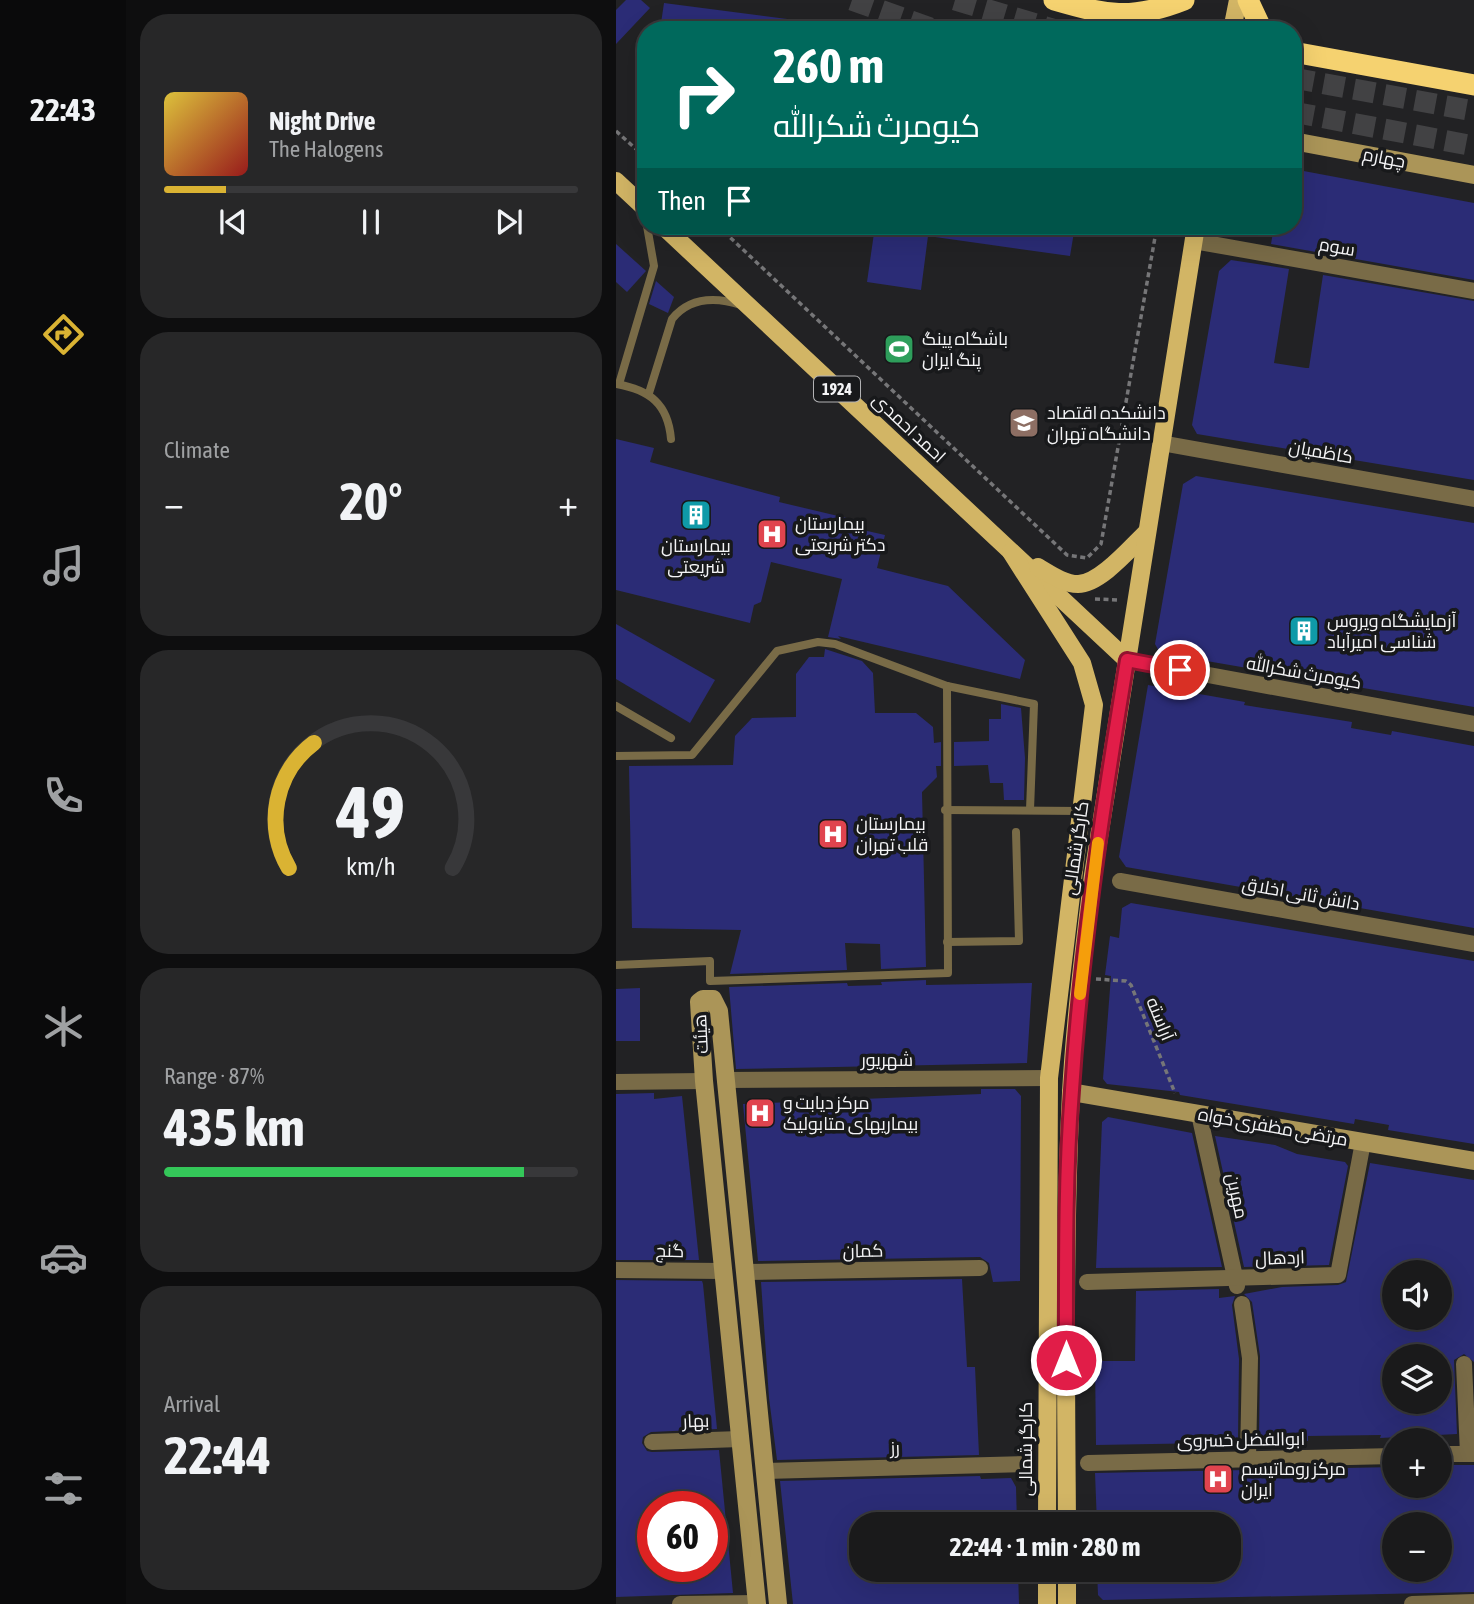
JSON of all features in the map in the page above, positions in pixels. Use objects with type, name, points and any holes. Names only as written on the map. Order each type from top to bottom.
[{"type":"highway","points":[[1054,0],[1117,21]]},
{"type":"highway","points":[[1103,15],[1137,13],[1184,0]]},
{"type":"highway","points":[[1248,0],[1258,21]]},
{"type":"highway","points":[[1302,54],[1474,85]]},
{"type":"main road","points":[[1234,21],[1238,0]]},
{"type":"main road","points":[[616,181],[637,206]]},
{"type":"main road","name":"احمد احمدی","points":[[673,235],[1127,660]]},
{"type":"main road","name":"کارگر شمالی","points":[[1067,1512],[1066,1282],[1071,1092],[1081,979],[1093,875],[1195,235]]},
{"type":"main road","points":[[1011,552],[1055,577],[1079,584],[1100,575],[1147,532]]},
{"type":"main road","name":"کارگر شمالی","points":[[1011,552],[1082,663],[1094,705],[1049,1078],[1047,1512]]},
{"type":"main road","points":[[1047,1582],[1047,1604]]},
{"type":"main road","points":[[1067,1582],[1067,1604]]},
{"type":"street","name":"چهارم","points":[[1302,143],[1474,176]]},
{"type":"street","name":"سوم","points":[[1200,235],[1474,291]]},
{"type":"street","name":"کاظمیان","points":[[1161,443],[1474,499]]},
{"type":"street","name":"کیومرث شکرالله","points":[[1127,660],[1474,724]]},
{"type":"street","name":"دانش ثانی اخلاق","points":[[1120,881],[1474,944]]},
{"type":"street","name":"هیئت","points":[[757,1603],[704,1081],[699,1002],[708,998],[713,999],[719,1011],[778,1604]]},
{"type":"street","name":"شهریور","points":[[725,1080],[1049,1078]]},
{"type":"street","points":[[616,1082],[725,1080]]},
{"type":"street","name":"مرتضی مظفری خواه","points":[[1071,1092],[1474,1161]]},
{"type":"street","name":"مهرین","points":[[1191,1113],[1236,1282]]},
{"type":"street","name":"اردهال","points":[[1087,1282],[1236,1282],[1340,1273],[1363,1142]]},
{"type":"street","name":"کمان","points":[[746,1272],[980,1268]]},
{"type":"street","name":"گنج","points":[[616,1270],[723,1271]]},
{"type":"street","points":[[723,1271],[746,1272]]},
{"type":"street","points":[[1242,1304],[1250,1358],[1248,1459]]},
{"type":"street","points":[[1452,1454],[1471,1454],[1464,1364]]},
{"type":"street","name":"بهار","points":[[652,1442],[740,1439]]},
{"type":"street","name":"ابوالفضل خسروی","points":[[1088,1463],[1382,1456]]},
{"type":"street","name":"رز","points":[[765,1471],[1027,1464]]},
{"type":"street","points":[[1412,1604],[1474,1602]]},
{"type":"street","points":[[680,1604],[757,1603]]},
{"type":"lane","points":[[649,235],[654,266],[618,384],[649,393],[659,404],[670,427],[671,439]]},
{"type":"lane","points":[[649,393],[672,319],[677,312],[699,301],[724,300],[751,308]]},
{"type":"lane","points":[[616,756],[692,754],[777,651],[818,642],[835,644],[947,686],[1034,704],[1030,810]]},
{"type":"lane","points":[[616,965],[710,961],[710,981],[948,973],[945,810],[947,686]]},
{"type":"lane","points":[[616,706],[671,738]]},
{"type":"lane","points":[[945,810],[1081,811]]},
{"type":"lane","points":[[947,942],[1019,941],[1016,832]]},
{"type":"path","points":[[616,131],[637,150]]},
{"type":"path","points":[[728,235],[1067,555],[1087,558],[1101,544],[1155,235]]},
{"type":"path","points":[[1083,598],[1124,601]]},
{"type":"path","name":"آراسته","points":[[1081,979],[1126,981],[1131,985],[1191,1113]]},
{"type":"building","points":[[626,0],[641,0],[650,8],[616,44],[616,10]]},
{"type":"building","points":[[664,3],[795,20],[795,21],[661,21]]},
{"type":"building","points":[[1302,171],[1474,203],[1474,280],[1271,244],[1272,235],[1302,235]]},
{"type":"building","points":[[874,235],[1074,235],[1070,256],[928,236],[921,290],[867,282]]},
{"type":"building","points":[[616,244],[646,271],[627,292],[616,282]]},
{"type":"building","points":[[1231,260],[1289,269],[1274,363],[1309,368],[1323,275],[1474,301],[1474,480],[1197,434],[1192,425],[1219,271]]},
{"type":"building","points":[[656,281],[674,297],[668,313],[649,304]]},
{"type":"building","points":[[616,439],[654,448],[650,462],[780,497],[779,502],[855,520],[854,528],[885,535],[877,568],[948,586],[1025,660],[1020,679],[838,636],[841,639],[828,637],[842,579],[771,562],[761,602],[754,605],[750,623],[616,590]]},
{"type":"building","points":[[1196,476],[1474,523],[1474,707],[1160,653],[1155,644],[1183,484]]},
{"type":"building","points":[[616,624],[715,680],[690,723],[616,679]]},
{"type":"building","points":[[825,649],[862,661],[873,673],[875,713],[916,713],[933,727],[934,743],[941,742],[941,766],[936,766],[937,777],[922,792],[926,967],[881,969],[880,944],[845,943],[847,970],[730,974],[741,930],[632,928],[629,766],[733,765],[735,736],[752,718],[796,717],[796,674],[809,657],[824,657]]},
{"type":"building","points":[[1148,685],[1245,702],[1244,705],[1352,722],[1351,728],[1391,735],[1392,731],[1474,746],[1474,928],[1126,867],[1119,857]]},
{"type":"building","points":[[1001,704],[1021,708],[1025,758],[1024,800],[1004,800],[1003,783],[990,783],[988,765],[954,766],[954,742],[989,741],[989,719],[1001,719]]},
{"type":"building","points":[[1131,903],[1474,961],[1474,1144],[1388,1130],[1389,1125],[1355,1119],[1354,1124],[1180,1095],[1179,1092],[1107,1084],[1103,1079],[1111,976],[1105,975],[1110,936],[1119,938],[1122,908]]},
{"type":"building","points":[[926,980],[926,985],[1032,983],[1027,1063],[736,1069],[729,987],[847,983],[848,986],[882,985],[881,982]]},
{"type":"building","points":[[640,988],[640,1041],[616,1041],[616,989]]},
{"type":"building","points":[[981,1089],[1015,1089],[1021,1096],[1020,1281],[993,1282],[989,1263],[980,1257],[758,1261],[743,1104],[981,1094]]},
{"type":"building","points":[[654,1093],[654,1099],[682,1096],[699,1260],[616,1260],[616,1094]]},
{"type":"building","points":[[1108,1117],[1192,1133],[1222,1267],[1096,1268],[1102,1122]]},
{"type":"building","points":[[1215,1136],[1275,1145],[1297,1154],[1345,1162],[1348,1166],[1329,1265],[1244,1267]]},
{"type":"building","points":[[1370,1163],[1474,1180],[1474,1362],[1464,1354],[1454,1360],[1457,1434],[1452,1434],[1452,1428],[1382,1428],[1382,1438],[1381,1435],[1308,1436],[1308,1441],[1259,1438],[1260,1356],[1252,1302],[1244,1294],[1282,1287],[1338,1285],[1346,1282]]},
{"type":"building","points":[[962,1279],[967,1367],[975,1367],[979,1455],[777,1460],[769,1398],[761,1282]]},
{"type":"building","points":[[616,1280],[702,1281],[717,1429],[651,1432],[643,1437],[642,1443],[647,1451],[652,1452],[719,1450],[723,1491],[637,1491],[637,1582],[728,1582],[728,1542],[733,1593],[616,1597]]},
{"type":"building","points":[[1219,1289],[1219,1298],[1235,1296],[1232,1305],[1239,1359],[1238,1438],[1209,1440],[1210,1443],[1096,1445],[1095,1361],[1135,1361],[1136,1291]]},
{"type":"building","points":[[1452,1465],[1474,1465],[1474,1592],[1103,1600],[1098,1595],[1097,1582],[1241,1582],[1241,1512],[1097,1512],[1095,1473],[1382,1467],[1382,1498],[1452,1498]]},
{"type":"building","points":[[980,1476],[981,1479],[1011,1478],[1016,1487],[1017,1512],[849,1512],[849,1582],[1018,1582],[1019,1604],[793,1604],[780,1481]]},
{"type":"tunnel","points":[[852,0],[911,21]]},
{"type":"tunnel","points":[[955,0],[1026,21]]},
{"type":"tunnel","points":[[1302,80],[1474,111]]},
{"type":"tunnel","points":[[1302,114],[1474,146]]},
{"type":"slow traffic","points":[[1080,994],[1098,843]]},
{"type":"place","name":"باشگاه پینگ پنگ ایران","points":[[899,349]]},
{"type":"place","name":"دانشکده اقتصاد دانشگاه تهران","points":[[1024,423]]},
{"type":"place","name":"بیمارستان شریعتی","points":[[696,515]]},
{"type":"place","name":"بیمارستان دکتر شریعتی","points":[[772,534]]},
{"type":"place","name":"آزمایشگاه ویروس شناسی امیرآباد","points":[[1304,631]]},
{"type":"place","name":"بیمارستان قلب تهران","points":[[833,834]]},
{"type":"place","name":"مرکز دیابت و بیماریهای متابولیک","points":[[760,1113]]},
{"type":"place","name":"مرکز روماتیسم ایران","points":[[1218,1479]]},
{"type":"route","points":[[1066,1360],[1071,1092],[1093,875],[1127,660],[1180,670]]}]
